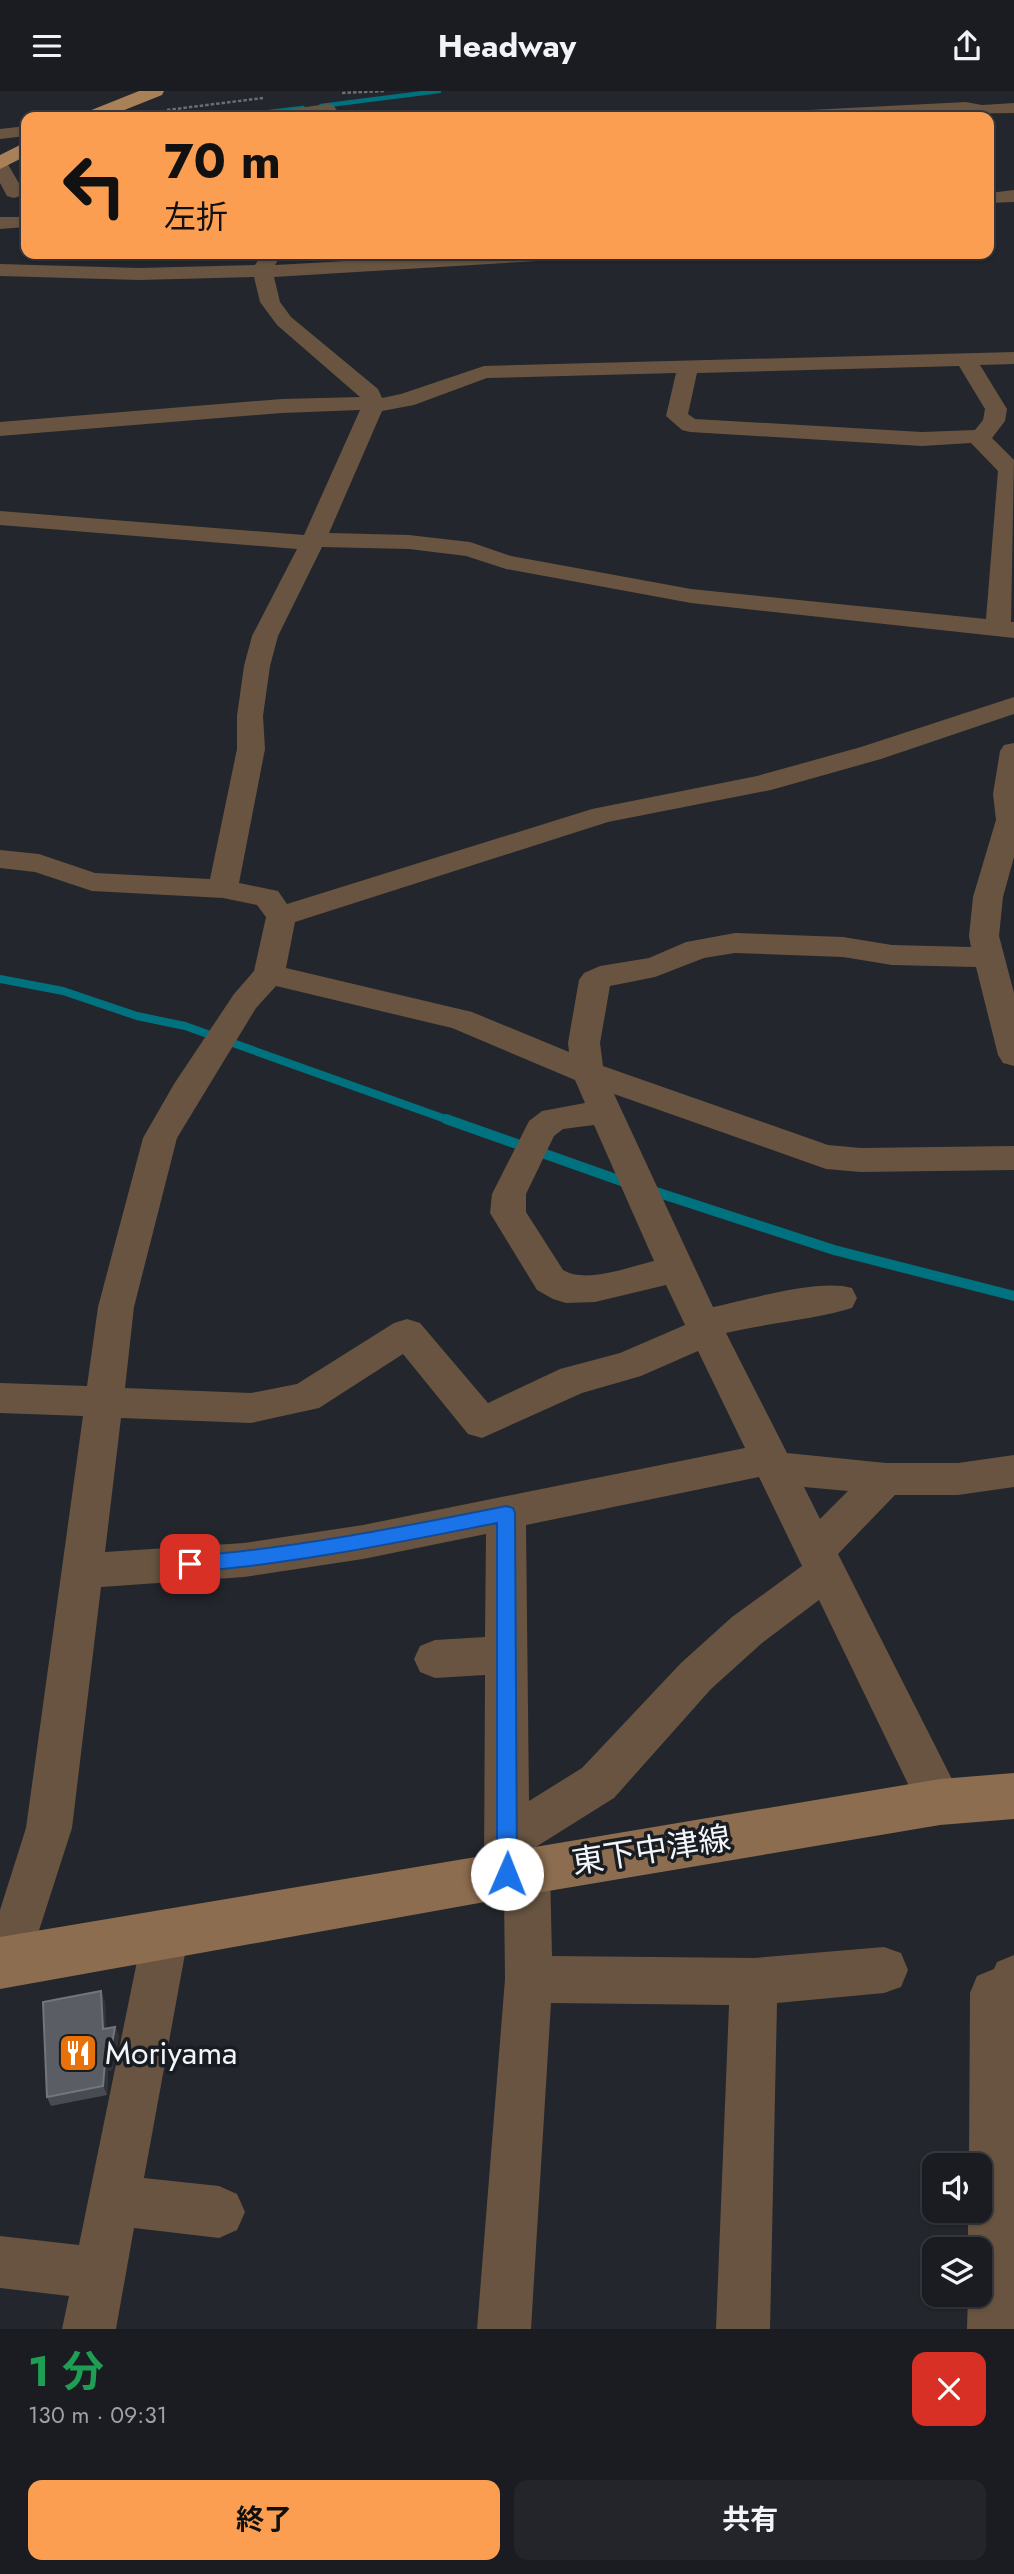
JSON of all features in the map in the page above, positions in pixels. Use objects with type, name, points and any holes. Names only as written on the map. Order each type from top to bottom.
[{"type":"main road","points":[[103,112],[155,91]]},
{"type":"main road","name":"東下中津線","points":[[4,1962],[514,1861],[940,1802],[1014,1796]]},
{"type":"street","points":[[868,112],[966,107],[982,110],[1014,108]]},
{"type":"street","points":[[306,112],[327,109],[330,112]]},
{"type":"street","points":[[0,134],[21,132]]},
{"type":"street","points":[[8,157],[14,191],[21,190]]},
{"type":"street","points":[[994,198],[1014,196]]},
{"type":"street","points":[[0,223],[21,222]]},
{"type":"street","points":[[0,270],[141,273],[267,262],[381,259]]},
{"type":"street","points":[[223,889],[251,749],[250,716],[257,666],[265,636],[313,542],[372,404],[370,394],[284,321],[270,302],[267,262]]},
{"type":"street","points":[[0,429],[282,405],[372,404],[406,400],[484,372],[1014,358]]},
{"type":"street","points":[[966,360],[996,409],[986,443]]},
{"type":"street","points":[[688,367],[677,416],[690,425],[986,443],[1014,449]]},
{"type":"street","points":[[0,518],[313,542],[409,542],[470,549],[506,562],[691,596],[1006,630],[1009,471],[986,443]]},
{"type":"street","points":[[281,916],[602,815],[761,785],[871,753],[1014,705]]},
{"type":"street","points":[[1014,751],[1007,793],[1010,820],[1001,860],[988,897],[984,936],[1014,1055]]},
{"type":"street","points":[[0,859],[39,863],[92,882],[223,889],[267,898],[281,916],[269,974],[245,1001],[160,1138],[116,1307],[49,1828],[4,1962]]},
{"type":"street","points":[[940,1802],[676,1269],[588,1073],[584,1042],[595,980],[611,973],[654,967],[696,950],[734,943],[843,947],[892,955],[989,957]]},
{"type":"street","points":[[269,974],[460,1020],[588,1073],[827,1157],[861,1160],[1014,1158]]},
{"type":"street","points":[[607,1111],[554,1119],[541,1129],[509,1194],[508,1213],[550,1280],[566,1289],[595,1289],[676,1269]]},
{"type":"street","points":[[0,1398],[104,1400],[251,1408],[306,1397],[407,1333],[482,1423],[573,1380],[628,1366],[705,1328],[767,1308],[839,1298]]},
{"type":"street","points":[[82,1571],[244,1560],[363,1542],[772,1463],[886,1479],[958,1479],[1014,1471]]},
{"type":"street","points":[[514,1861],[598,1783],[696,1676],[820,1562],[886,1479]]},
{"type":"street","points":[[504,2329],[529,1979],[514,1861],[506,1655],[506,1513]]},
{"type":"street","points":[[435,1660],[506,1655]]},
{"type":"street","points":[[89,2329],[166,1932]]},
{"type":"street","points":[[529,1979],[754,1982],[884,1970]]},
{"type":"street","points":[[743,2329],[754,1982]]},
{"type":"street","points":[[994,2329],[994,1993],[1014,1984]]},
{"type":"street","points":[[114,2200],[219,2212]]},
{"type":"street","points":[[0,2262],[100,2273]]},
{"type":"path","points":[[334,94],[386,91]]},
{"type":"path","points":[[164,110],[270,97]]},
{"type":"building","name":"Moriyama","points":[[101,1991],[103,2029],[115,2027],[109,2061],[105,2062],[103,2086],[47,2097],[43,2002]]},
{"type":"waterway","points":[[321,106],[439,91]]},
{"type":"waterway","points":[[268,112],[303,108]]},
{"type":"waterway","points":[[0,979],[63,991],[137,1016],[185,1026],[451,1121]]},
{"type":"waterway","points":[[446,1119],[627,1183]]},
{"type":"waterway","points":[[650,1190],[834,1250],[1014,1296]]},
{"type":"place","name":"Moriyama","points":[[78,2053]]},
{"type":"route","points":[[190,1564],[244,1560],[363,1542],[506,1513],[507,1874]]}]
